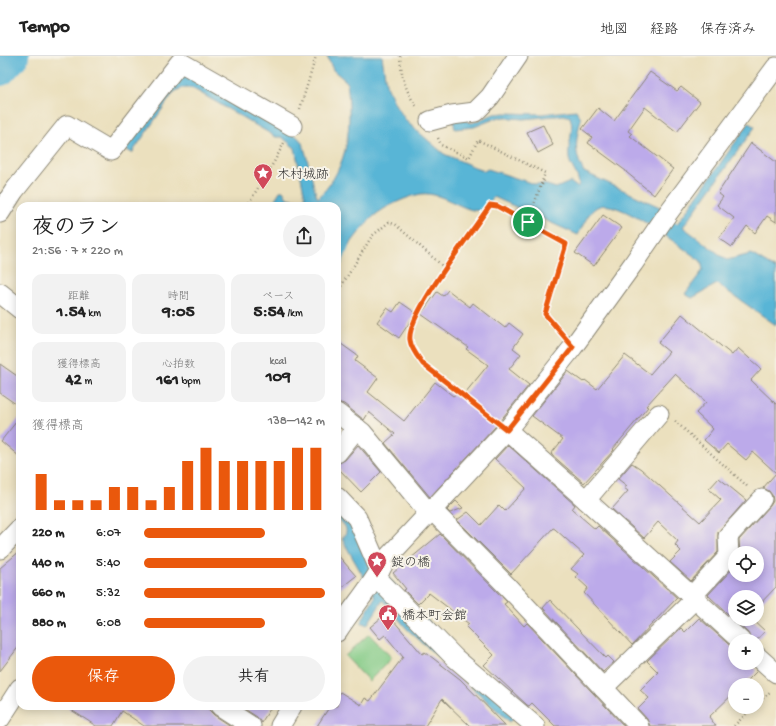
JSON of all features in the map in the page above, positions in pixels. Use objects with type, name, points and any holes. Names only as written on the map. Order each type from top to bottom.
[{"type":"street","points":[[430,120],[475,112],[490,97],[518,56]]},
{"type":"street","points":[[0,213],[14,191],[66,125],[110,151],[180,62],[292,126]]},
{"type":"street","points":[[341,626],[378,575],[387,558],[429,511],[507,430],[573,347],[633,264],[655,230],[776,67]]},
{"type":"street","points":[[0,293],[16,306]]},
{"type":"street","points":[[586,500],[659,414]]},
{"type":"street","points":[[341,416],[362,432],[429,511],[507,586],[639,726]]},
{"type":"street","points":[[341,448],[357,428]]},
{"type":"street","points":[[507,430],[734,634]]},
{"type":"street","points":[[603,688],[694,597],[729,556],[728,536],[762,499]]},
{"type":"street","points":[[341,501],[358,518],[378,575],[455,658],[535,726]]},
{"type":"street","points":[[0,549],[16,532]]},
{"type":"street","points":[[764,662],[776,673]]},
{"type":"street","points":[[0,719],[16,694]]},
{"type":"street","points":[[226,710],[251,726]]},
{"type":"street","points":[[280,726],[290,710]]},
{"type":"path","points":[[400,56],[401,67],[410,98],[430,120],[441,145],[469,158],[478,140],[545,173],[528,222]]},
{"type":"path","points":[[528,222],[545,178]]},
{"type":"path","points":[[507,430],[423,364],[416,355],[410,340],[411,325],[422,304],[490,205],[497,206],[566,244],[545,314],[573,347]]},
{"type":"path","points":[[341,286],[372,236],[389,222],[396,225],[446,268]]},
{"type":"path","points":[[659,414],[667,414],[762,499]]},
{"type":"path","points":[[764,697],[776,686]]},
{"type":"path","points":[[734,726],[746,714]]},
{"type":"green space","points":[[369,634],[392,658],[369,681],[345,656]]},
{"type":"water","points":[[327,56],[382,56],[386,84],[395,104],[407,122],[444,154],[484,171],[488,169],[534,184],[547,185],[556,188],[570,182],[577,187],[579,185],[578,178],[569,159],[572,127],[570,117],[564,115],[523,119],[499,117],[474,127],[455,129],[452,115],[472,123],[494,114],[542,114],[576,110],[581,119],[576,146],[578,158],[584,172],[662,208],[677,224],[749,123],[755,127],[683,227],[727,260],[751,254],[776,269],[776,325],[717,284],[692,298],[685,294],[703,270],[701,261],[665,235],[634,216],[606,205],[597,207],[591,212],[578,235],[494,197],[484,209],[478,211],[471,210],[438,196],[421,194],[403,199],[374,216],[360,231],[341,256],[341,202],[274,201],[280,191],[283,191],[287,198],[300,200],[305,197],[295,148],[282,137],[276,137],[192,88],[182,88],[174,92],[132,153],[122,147],[180,71],[282,126],[298,137],[304,147],[318,198],[329,186],[337,173],[343,158],[348,129],[349,97],[347,82],[333,70]]},
{"type":"water","points":[[341,506],[356,520],[361,547],[515,716],[510,722],[407,629],[383,600],[367,625],[361,622],[375,597],[342,539],[346,533],[346,528],[341,522]]},
{"type":"building","points":[[650,72],[677,91],[681,87],[700,102],[677,132],[645,107],[628,131],[632,134],[630,136],[673,169],[654,195],[626,171],[588,143],[592,137],[582,129],[598,108],[614,121]]},
{"type":"building","points":[[543,125],[553,145],[538,153],[527,132]]},
{"type":"building","points":[[751,143],[776,162],[776,222],[767,216],[755,233],[747,226],[732,247],[719,238],[734,218],[717,205],[723,197],[718,193]]},
{"type":"building","points":[[603,215],[622,228],[594,266],[575,253]]},
{"type":"building","points":[[448,290],[470,307],[473,303],[505,328],[509,323],[523,334],[513,348],[521,354],[509,369],[529,385],[495,427],[430,497],[385,443],[395,434],[369,412],[364,420],[341,403],[341,344],[358,356],[355,361],[378,378],[368,392],[404,421],[435,382],[453,396],[456,394],[461,398],[488,365],[466,349],[468,347],[421,314],[437,292],[443,296]]},
{"type":"building","points":[[400,302],[416,313],[399,338],[377,322],[387,308],[393,312]]},
{"type":"building","points":[[682,314],[732,355],[738,348],[761,369],[751,380],[776,404],[776,473],[753,452],[746,460],[727,444],[719,453],[704,440],[713,429],[696,413],[706,402],[675,374],[646,406],[648,407],[613,449],[614,450],[584,483],[551,454],[563,439],[532,416],[568,371],[583,382],[585,380],[597,389],[625,355],[650,374],[669,352],[658,343]]},
{"type":"building","points":[[0,364],[16,375],[16,404],[0,393]]},
{"type":"building","points":[[16,422],[16,454],[1,441]]},
{"type":"building","points":[[358,445],[381,472],[361,492],[341,471],[341,462],[345,460]]},
{"type":"building","points":[[508,445],[575,505],[572,509],[595,529],[598,526],[677,598],[632,645],[584,593],[588,588],[576,577],[578,574],[571,569],[584,555],[555,529],[553,528],[511,574],[457,520],[468,512],[481,525],[499,505],[505,511],[526,488],[495,459]]},
{"type":"building","points":[[632,463],[641,469],[700,522],[721,500],[709,489],[719,478],[746,500],[718,532],[718,552],[691,581],[670,562],[681,551],[675,545],[678,541],[658,522],[644,538],[612,509],[628,491],[624,488],[627,486],[618,479]]},
{"type":"building","points":[[776,473],[776,587],[764,600],[764,590],[728,590],[728,614],[708,595],[728,574],[728,582],[764,582],[764,546],[739,546],[739,540],[773,501],[772,495],[769,491],[763,488]]},
{"type":"building","points":[[456,501],[463,508],[450,513],[447,510]]},
{"type":"building","points":[[440,534],[507,602],[504,604],[524,626],[527,623],[624,726],[555,726],[532,703],[529,706],[527,705],[484,665],[494,655],[466,627],[469,624],[429,593],[418,604],[404,590],[406,589],[393,573]]},
{"type":"building","points":[[16,554],[16,650],[0,671],[0,568]]},
{"type":"building","points":[[341,559],[356,576],[341,588]]},
{"type":"building","points":[[550,600],[606,658],[608,656],[614,662],[603,672],[543,608]]},
{"type":"building","points":[[387,613],[422,654],[425,652],[460,679],[506,726],[470,726],[442,699],[425,726],[317,726],[327,710],[341,710],[341,693],[361,705],[365,698],[370,701],[403,657],[385,635],[380,639],[370,627]]},
{"type":"building","points":[[699,618],[728,644],[728,670],[757,671],[750,678],[728,678],[728,699],[709,717],[716,726],[650,726],[647,719],[638,709],[649,698],[640,690],[658,672],[647,661],[681,628],[685,632]]},
{"type":"building","points":[[741,626],[760,626],[765,631],[762,634],[748,633]]},
{"type":"building","points":[[71,710],[209,710],[231,726],[144,726],[122,711],[113,726],[96,726]]},
{"type":"building","points":[[246,710],[269,710],[261,723],[257,717]]},
{"type":"waterway","points":[[0,69],[12,56]]},
{"type":"waterway","points":[[341,259],[346,247]]},
{"type":"place","name":"木村城跡","points":[[263,190]]},
{"type":"place","name":"錠の橋","points":[[377,578]]},
{"type":"place","name":"橋本町会館","points":[[388,631]]},
{"type":"route","points":[[490,205],[497,206],[528,222],[566,244],[545,314],[573,347],[507,430],[423,364],[416,355],[410,340],[411,325],[422,304],[490,205]]}]
